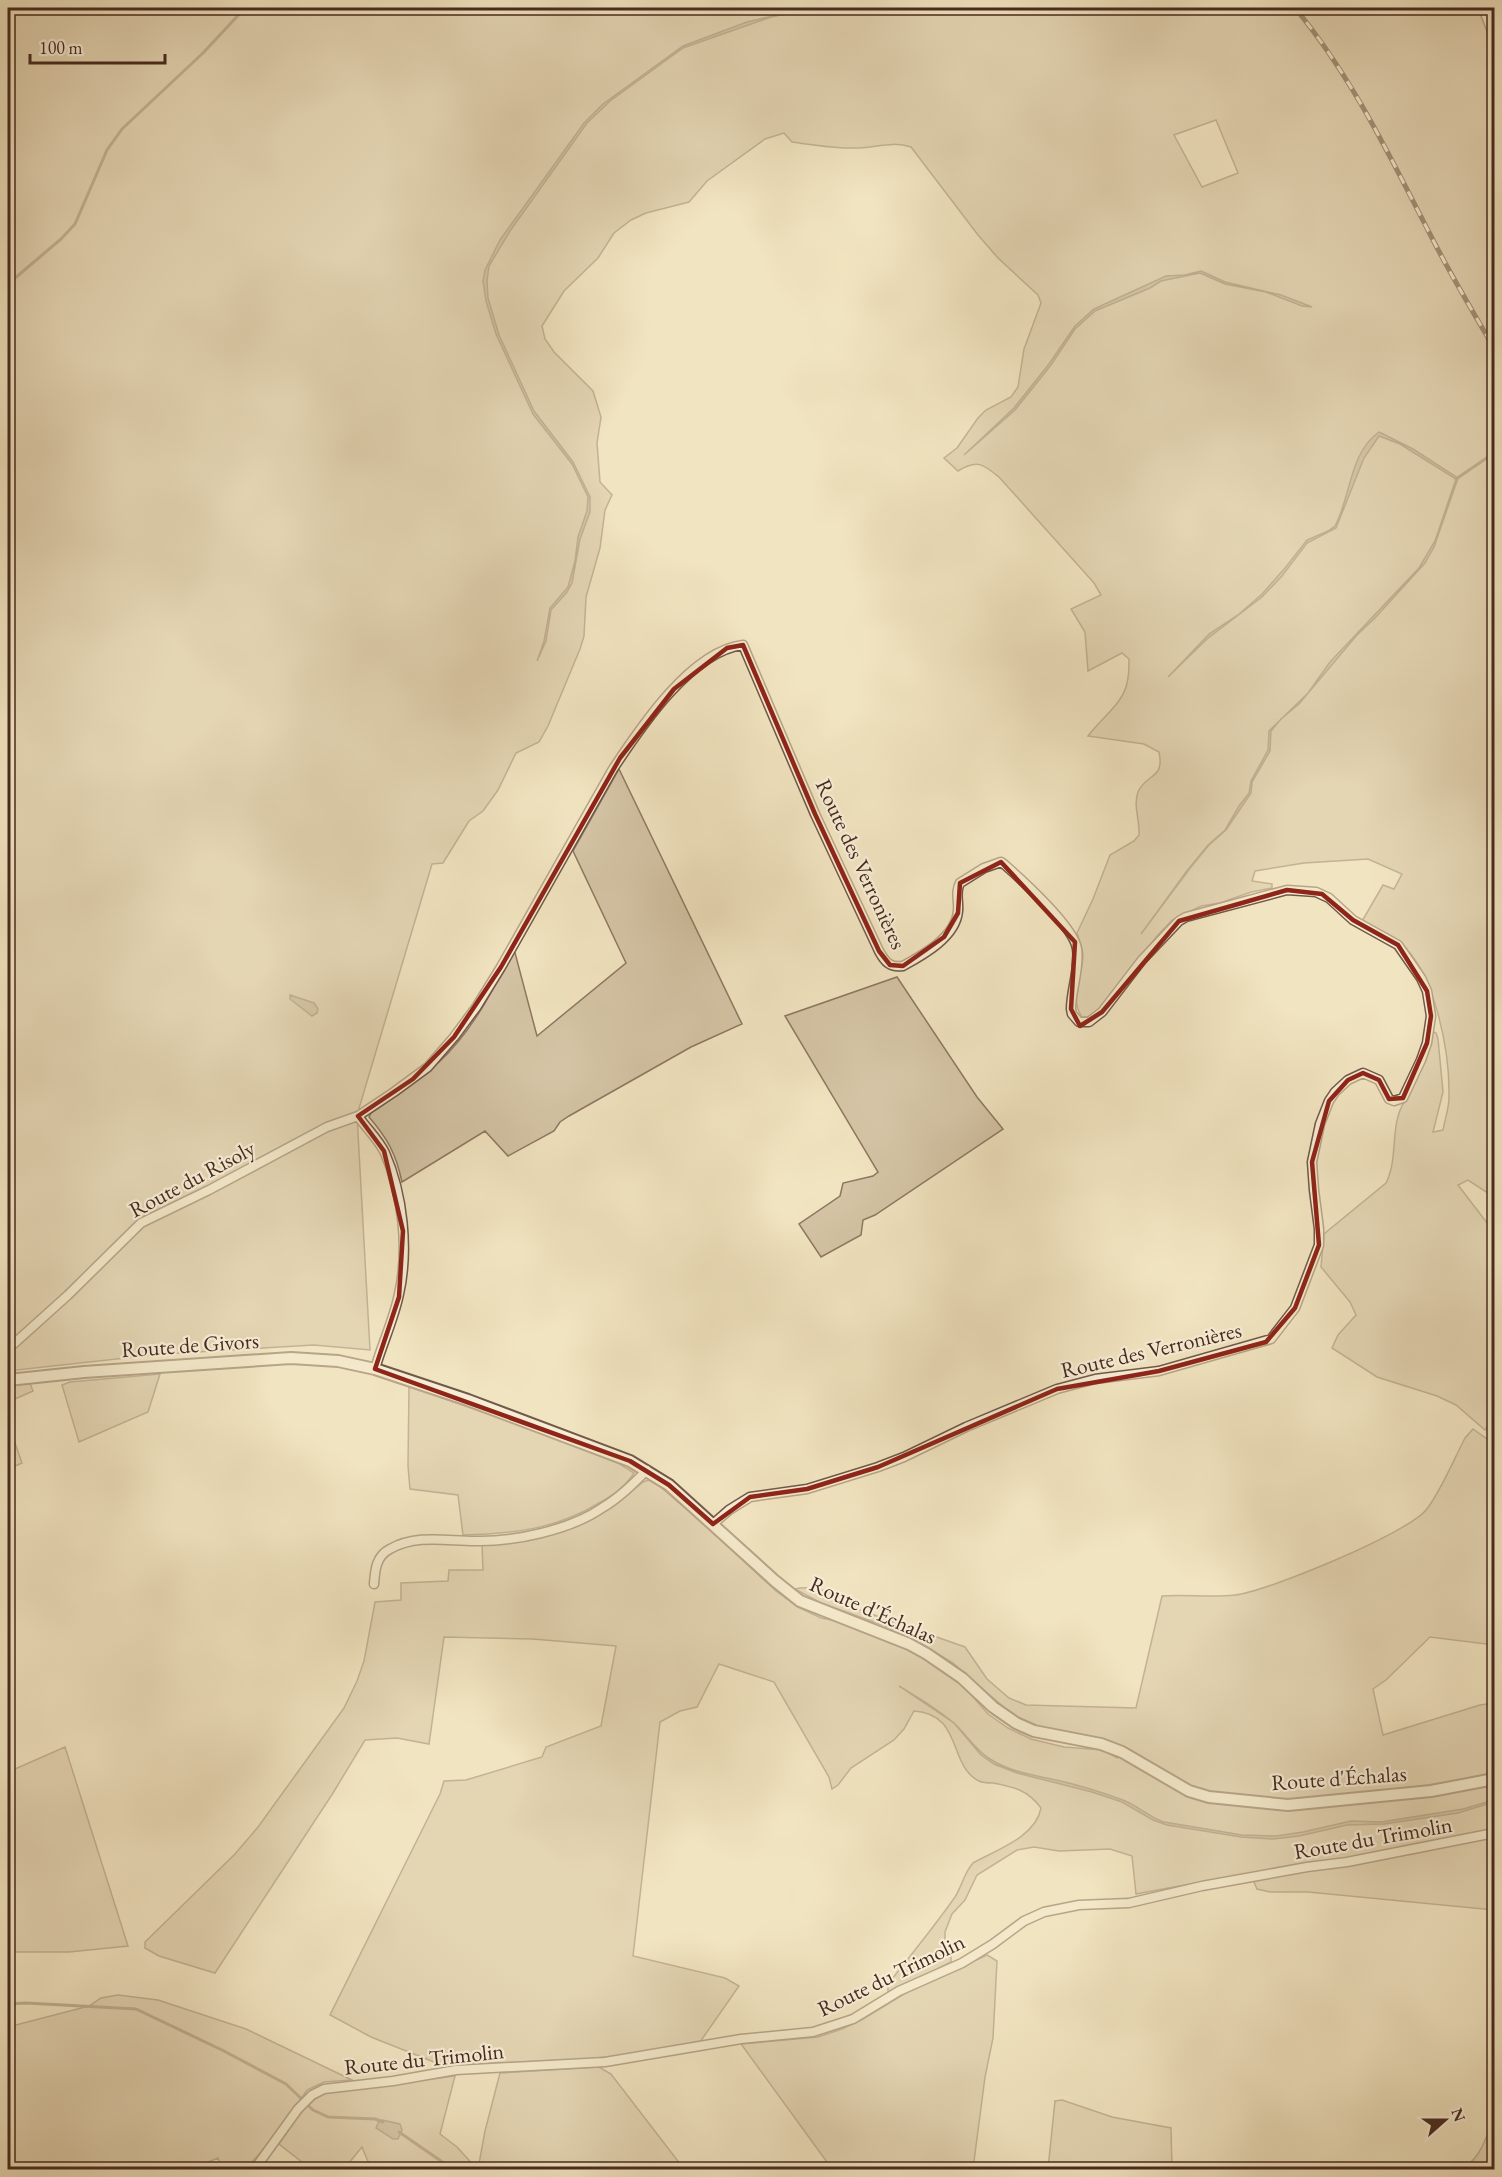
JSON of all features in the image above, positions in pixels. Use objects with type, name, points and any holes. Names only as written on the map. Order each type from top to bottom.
[{"type":"street","points":[[1483,8],[1494,36]]},
{"type":"street","name":"Route des Verronières","points":[[358,1116],[420,1073],[454,1037],[477,1006],[501,967],[620,759],[663,701],[684,678],[710,657],[734,646],[743,645],[820,824],[879,951],[890,965],[903,966],[944,937],[950,930],[958,912],[957,892],[960,883],[984,868],[1001,862],[1040,899],[1073,938],[1078,952],[1071,1010],[1079,1022],[1089,1022],[1102,1012],[1143,960],[1179,921],[1202,912],[1287,890],[1307,890],[1322,894],[1353,920],[1398,945],[1421,978],[1429,1002],[1430,1026],[1421,1060],[1403,1098],[1389,1099],[1379,1080],[1363,1073],[1348,1080],[1329,1101],[1320,1124],[1312,1162],[1319,1245],[1295,1308],[1276,1335],[1259,1344],[1169,1369],[1095,1379],[1057,1389],[878,1467],[807,1489],[750,1497],[734,1506],[713,1524]]},
{"type":"street","points":[[358,1116],[384,1151],[394,1177],[404,1231],[405,1265],[399,1297],[375,1369]]},
{"type":"street","name":"Route du Risoly","points":[[8,1349],[68,1296],[141,1224],[327,1127],[358,1116]]},
{"type":"street","name":"Route de Givors","points":[[8,1380],[94,1371],[291,1358],[338,1361],[415,1381],[582,1442],[647,1470]]},
{"type":"street","points":[[374,1584],[376,1566],[380,1557],[397,1545],[414,1539],[485,1541],[557,1528],[601,1509],[647,1470]]},
{"type":"street","name":"Route d'Échalas","points":[[647,1470],[669,1485],[775,1581],[810,1606],[909,1644],[944,1664],[1016,1724],[1034,1731],[1101,1744],[1122,1752],[1179,1786],[1196,1793],[1209,1797],[1288,1805],[1431,1791],[1494,1779]]},
{"type":"street","name":"Route du Trimolin","points":[[254,2169],[298,2109],[312,2095],[324,2089],[393,2081],[456,2070],[616,2060],[741,2039],[813,2032],[853,2019],[899,1990],[962,1963],[1024,1921],[1044,1912],[1079,1905],[1129,1903],[1202,1886],[1347,1862],[1494,1833]]},
{"type":"highlighted area","points":[[743,645],[815,814],[879,951],[890,965],[903,966],[944,937],[958,913],[960,883],[1001,862],[1075,942],[1071,1009],[1080,1026],[1102,1012],[1179,921],[1287,890],[1322,894],[1353,920],[1398,945],[1427,991],[1431,1016],[1427,1043],[1403,1098],[1389,1099],[1379,1080],[1363,1073],[1348,1080],[1329,1101],[1312,1162],[1319,1245],[1295,1308],[1266,1342],[1159,1371],[1057,1389],[878,1467],[807,1489],[750,1497],[713,1524],[669,1485],[630,1461],[375,1369],[399,1297],[403,1231],[384,1151],[358,1116],[413,1079],[454,1037],[501,967],[620,758],[674,689],[727,648]]},
{"type":"shaded area","points":[[8,8],[1494,8],[1494,1197],[1468,1180],[1458,1185],[1494,1232],[1494,1415],[1485,1430],[1456,1405],[1437,1396],[1377,1377],[1332,1348],[1338,1335],[1356,1315],[1350,1302],[1321,1267],[1324,1234],[1386,1183],[1392,1163],[1395,1130],[1400,1110],[1432,1031],[1436,1033],[1438,1039],[1443,1092],[1433,1132],[1443,1130],[1448,1106],[1447,1059],[1432,994],[1423,974],[1401,943],[1361,923],[1383,885],[1394,889],[1402,874],[1368,859],[1304,863],[1255,871],[1252,881],[1272,884],[1272,888],[1201,906],[1172,920],[1099,1010],[1088,1017],[1082,1017],[1078,1010],[1076,995],[1083,956],[1077,933],[1110,855],[1134,841],[1139,835],[1136,808],[1138,792],[1141,786],[1157,772],[1160,761],[1159,752],[1144,744],[1088,736],[1121,698],[1129,674],[1129,659],[1122,653],[1088,671],[1085,632],[1071,609],[1101,595],[1094,583],[999,477],[984,466],[975,464],[958,471],[944,458],[957,448],[986,410],[1011,397],[1018,387],[1024,349],[1041,303],[1038,295],[998,258],[978,235],[911,147],[892,144],[842,148],[792,142],[784,133],[765,139],[707,181],[689,202],[646,213],[631,220],[614,233],[598,258],[564,291],[542,326],[545,339],[554,352],[593,391],[601,417],[597,443],[600,482],[612,495],[605,510],[600,548],[586,597],[584,636],[580,649],[539,742],[516,753],[498,790],[483,811],[469,821],[443,863],[432,864],[357,1115],[370,1350],[314,1345],[162,1354],[8,1371]],"holes":[[[1216,120],[1238,173],[1202,187],[1174,135]]]},
{"type":"shaded area","points":[[806,8],[831,8],[805,10],[771,17],[683,48],[610,101],[587,123],[510,231],[489,266],[488,298],[499,335],[534,411],[573,462],[590,497],[590,512],[580,539],[572,583],[551,610],[546,641],[537,661],[544,641],[550,608],[568,587],[578,537],[587,511],[588,497],[572,464],[533,414],[496,334],[486,301],[483,281],[485,270],[500,240],[584,123],[603,104],[683,46],[747,22]]},
{"type":"shaded area","points":[[1201,271],[1225,282],[1281,295],[1312,307],[1302,306],[1266,292],[1225,284],[1200,273],[1161,281],[1150,288],[1095,311],[1075,329],[1051,365],[1015,410],[964,455],[1014,408],[1049,364],[1075,326],[1094,309],[1166,276]]},
{"type":"shaded area","points":[[1379,432],[1413,449],[1458,478],[1434,547],[1425,563],[1357,635],[1299,704],[1283,717],[1308,693],[1330,662],[1419,568],[1435,541],[1456,479],[1400,444],[1379,436],[1364,458],[1336,528],[1307,543],[1282,576],[1262,597],[1207,639],[1168,677],[1209,634],[1238,615],[1262,594],[1307,540],[1335,526],[1356,463],[1369,441]]},
{"type":"shaded area","points":[[1280,721],[1271,731],[1270,751],[1252,782],[1251,793],[1226,830],[1209,845],[1191,867],[1141,934],[1186,872],[1208,845],[1225,830],[1249,793],[1251,781],[1268,750],[1269,731]]},
{"type":"shaded area","points":[[619,769],[742,1024],[691,1047],[569,1116],[560,1122],[554,1131],[508,1156],[485,1131],[402,1182],[390,1147],[369,1117],[371,1113],[422,1077],[450,1051],[481,1010],[514,949],[537,1036],[626,963],[573,851]]},
{"type":"shaded area","points":[[897,977],[977,1097],[1003,1129],[875,1215],[863,1220],[861,1235],[821,1257],[799,1224],[840,1196],[843,1183],[873,1176],[878,1172],[785,1016]]},
{"type":"shaded area","points":[[290,995],[314,1003],[318,1009],[317,1013],[312,1016],[290,999]]},
{"type":"shaded area","points":[[160,1374],[148,1412],[79,1442],[62,1385],[70,1382]]},
{"type":"shaded area","points":[[29,1381],[33,1391],[8,1402],[8,1385]]},
{"type":"shaded area","points":[[409,1386],[558,1439],[618,1463],[634,1473],[614,1494],[567,1519],[516,1531],[463,1535],[458,1495],[410,1489]]},
{"type":"shaded area","points":[[8,1423],[22,1463],[8,1469]]},
{"type":"shaded area","points":[[1473,1429],[1494,1444],[1494,1645],[1430,1637],[1386,1680],[1373,1689],[1383,1735],[1480,1705],[1494,1703],[1494,1910],[1308,1892],[1270,1892],[1257,1889],[1254,1882],[1244,1874],[1136,1894],[1132,1856],[1110,1849],[1059,1851],[1034,1847],[1017,1850],[977,1875],[965,1900],[952,1914],[945,1932],[945,1944],[951,1956],[951,1962],[888,1994],[888,1984],[955,1897],[973,1863],[1023,1835],[1038,1818],[1041,1808],[1031,1797],[1020,1790],[1001,1784],[981,1782],[969,1774],[948,1731],[940,1721],[930,1714],[914,1711],[904,1729],[894,1740],[851,1768],[832,1789],[829,1777],[774,1682],[719,1664],[697,1707],[680,1711],[660,1722],[633,1956],[725,1978],[739,1986],[700,2042],[625,2055],[585,2059],[439,2064],[371,2037],[330,2015],[440,1794],[444,1781],[466,1780],[542,1757],[546,1747],[601,1726],[616,1646],[533,1639],[444,1637],[429,1744],[397,1738],[365,1740],[215,1973],[159,1956],[145,1948],[145,1942],[235,1854],[258,1827],[344,1708],[364,1661],[375,1602],[401,1600],[401,1583],[448,1581],[449,1570],[483,1570],[482,1544],[549,1533],[586,1522],[649,1480],[657,1484],[776,1591],[798,1607],[821,1618],[880,1635],[919,1655],[958,1680],[988,1714],[1008,1728],[1031,1739],[1064,1747],[1103,1750],[1117,1758],[1122,1747],[1038,1727],[1014,1716],[953,1663],[922,1644],[885,1626],[821,1603],[795,1589],[820,1589],[837,1595],[857,1609],[965,1647],[987,1679],[1009,1698],[1026,1705],[1136,1708],[1162,1596],[1226,1596],[1251,1591],[1304,1573],[1393,1533],[1426,1510],[1442,1485],[1465,1438]]},
{"type":"shaded area","points":[[899,1686],[928,1704],[953,1722]]},
{"type":"shaded area","points":[[955,1724],[981,1752],[1006,1767],[1082,1786],[1115,1797],[1164,1822],[1242,1835],[1276,1836],[1351,1821],[1381,1822],[1463,1809],[1494,1800],[1494,1802],[1458,1813],[1384,1824],[1347,1825],[1299,1836],[1273,1839],[1241,1837],[1167,1825],[1153,1820],[1122,1802],[1017,1773],[994,1764],[981,1755]]},
{"type":"shaded area","points":[[65,1747],[128,1946],[69,1952],[8,1952],[8,1772]]},
{"type":"shaded area","points":[[987,1955],[997,1961],[993,2038],[985,2077],[973,2169],[885,2169],[867,2164],[863,2169],[832,2169],[741,2044],[818,2037],[842,2029],[909,1991]]},
{"type":"shaded area","points":[[118,1995],[158,2000],[246,2029],[352,2080],[324,2082],[307,2090],[279,2131],[246,2169],[223,2169],[218,2158],[191,2169],[8,2170],[8,2027],[89,2006],[101,1998]]},
{"type":"shaded area","points":[[599,2067],[611,2074],[684,2169],[478,2169],[500,2073]]},
{"type":"shaded area","points":[[455,2076],[440,2134],[457,2147],[477,2169],[371,2169],[362,2147],[344,2169],[311,2169],[279,2144],[305,2109],[325,2093]]},
{"type":"shaded area","points":[[1062,2100],[1112,2117],[1171,2128],[1172,2169],[1048,2169],[1055,2101]]},
{"type":"shaded area","points":[[1494,2118],[1494,2169],[1459,2169],[1466,2166],[1477,2155]]},
{"type":"shaded area","points":[[382,2120],[400,2124],[402,2130],[398,2139],[393,2139],[376,2128]]},
{"type":"waterway","points":[[8,284],[61,239],[75,224],[107,150],[122,129],[203,53],[245,8]]},
{"type":"waterway","points":[[1456,479],[1494,453]]},
{"type":"waterway","points":[[8,2004],[136,2009],[286,2084],[313,2110],[328,2117],[375,2119],[383,2122]]},
{"type":"waterway","points":[[399,2132],[454,2170]]},
{"type":"railway","points":[[1295,8],[1335,62],[1370,120],[1494,348]]}]
